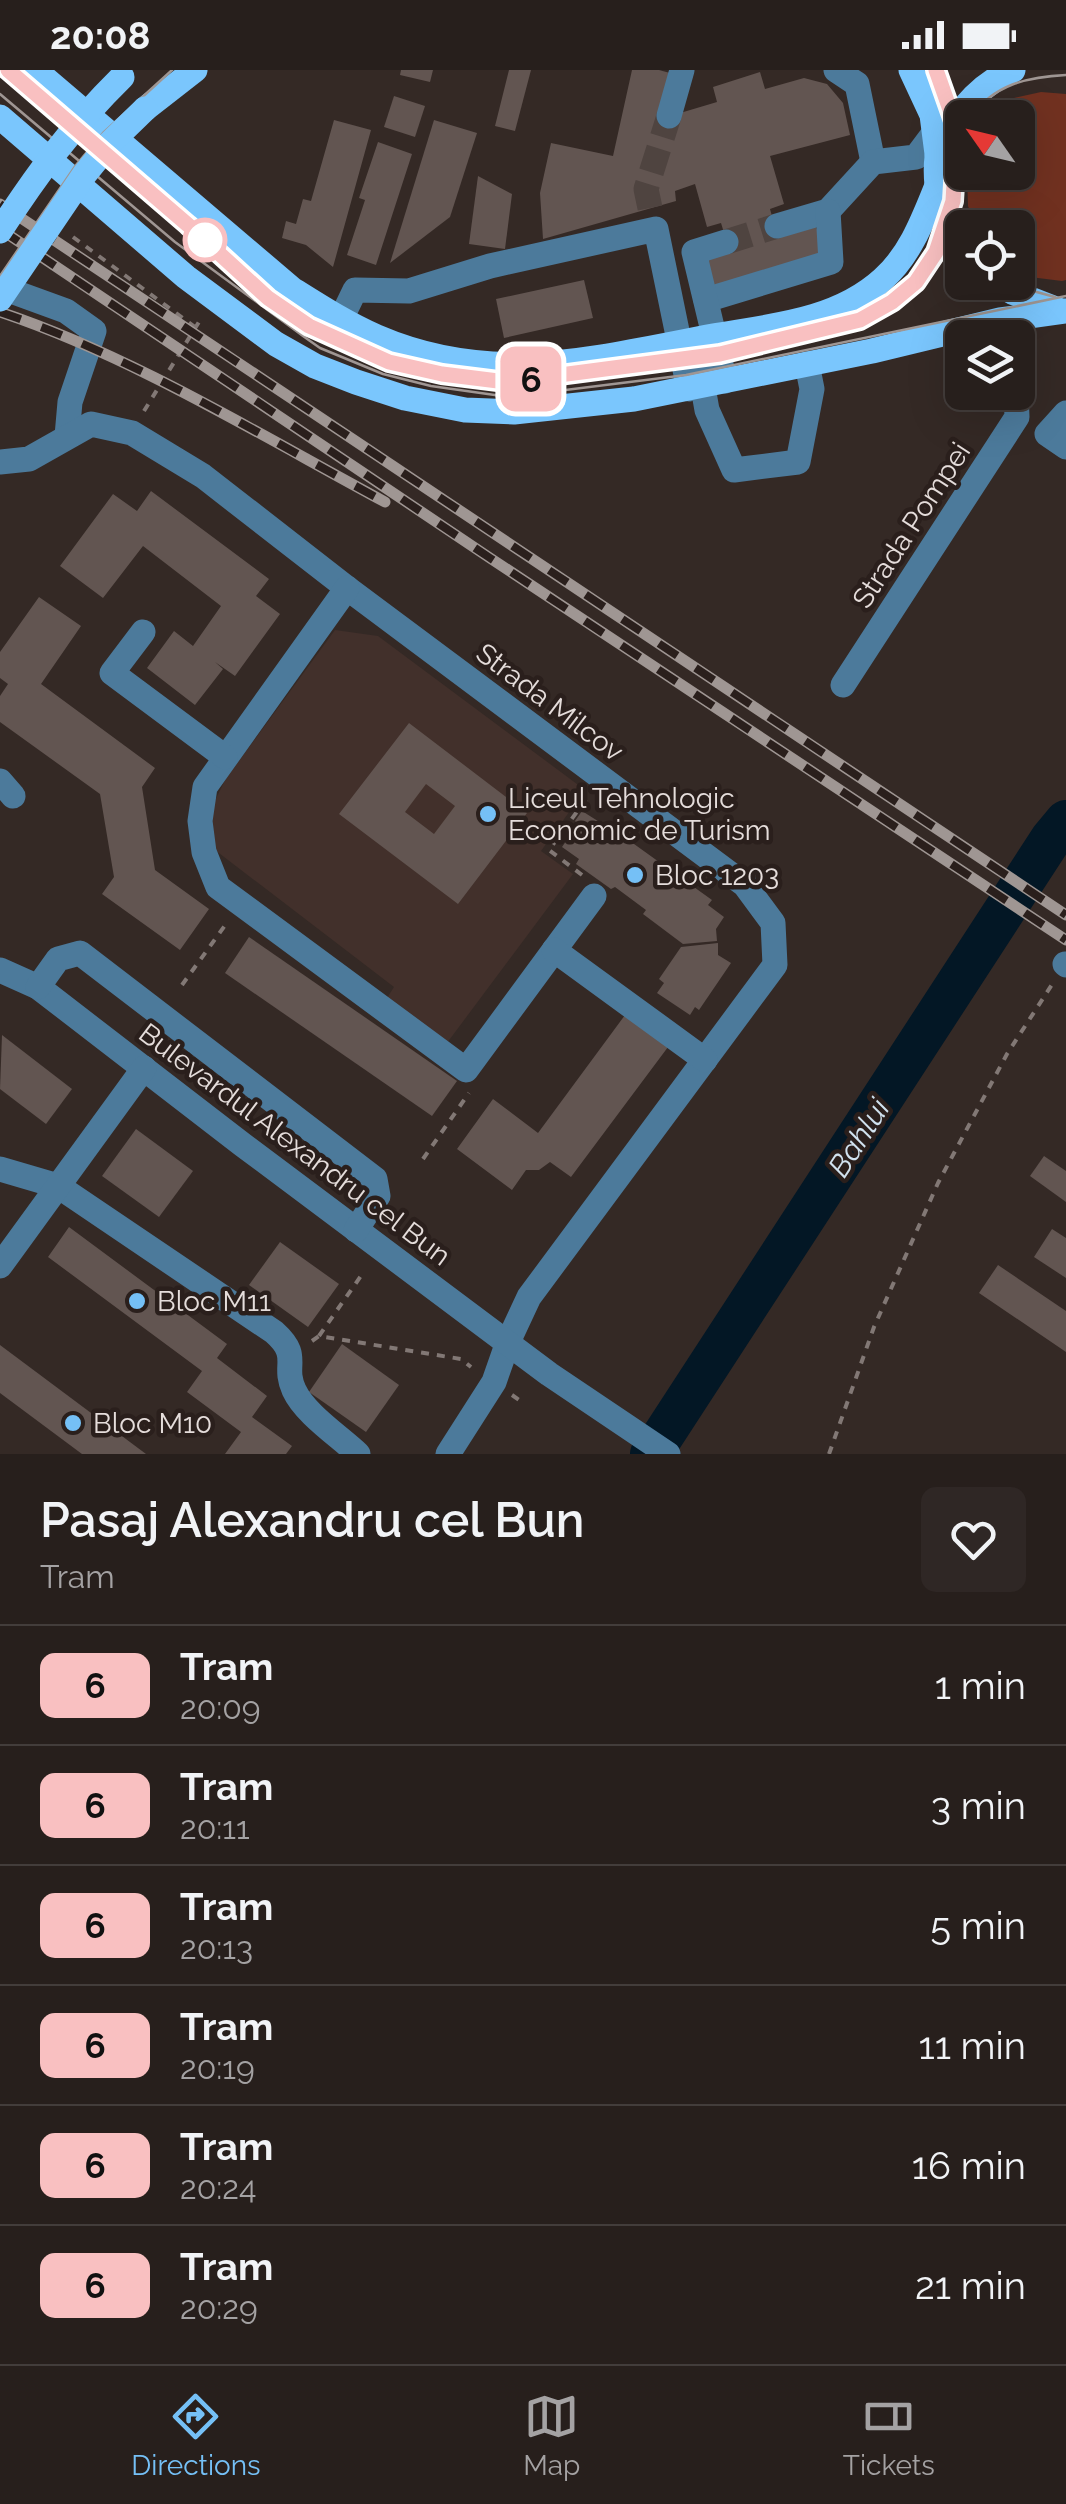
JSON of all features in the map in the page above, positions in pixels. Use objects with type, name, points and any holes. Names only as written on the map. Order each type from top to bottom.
[{"type":"main road","points":[[34,70],[292,288],[341,319],[413,350],[502,366],[582,360],[778,326],[850,304],[884,278],[907,251],[936,188]]},
{"type":"main road","points":[[0,231],[60,143],[86,111],[130,70]]},
{"type":"main road","points":[[0,299],[55,214],[110,143],[195,70]]},
{"type":"main road","points":[[911,70],[932,115],[936,188],[945,230]]},
{"type":"main road","points":[[936,144],[970,98],[989,82],[1014,70]]},
{"type":"main road","points":[[0,117],[162,258],[276,344],[315,366],[405,398],[465,410],[514,412],[634,399],[945,340]]},
{"type":"main road","points":[[1034,300],[1064,311]]},
{"type":"main road","points":[[1035,321],[1064,311]]},
{"type":"street","points":[[669,116],[682,70]]},
{"type":"street","points":[[836,70],[857,84],[874,162]]},
{"type":"street","points":[[776,226],[828,211],[874,162],[916,157],[936,144]]},
{"type":"street","points":[[706,300],[832,262],[828,211]]},
{"type":"street","points":[[341,319],[355,290],[409,292],[653,218],[697,340],[707,410],[734,470],[798,462],[812,389],[807,364]]},
{"type":"street","points":[[706,385],[697,340],[706,300],[694,252],[726,242]]},
{"type":"street","points":[[0,287],[66,311],[94,330],[70,402],[67,436]]},
{"type":"street","name":"Strada Pompei","points":[[843,685],[1016,417],[1016,410]]},
{"type":"street","points":[[1066,412],[1048,434],[1066,447]]},
{"type":"street","name":"Strada Milcov","points":[[0,462],[29,459],[91,424],[132,433],[202,476],[745,885],[774,923],[774,964],[529,1297],[494,1382],[448,1454]]},
{"type":"street","points":[[346,588],[205,787],[200,821],[204,852],[218,888],[466,1070],[594,896]]},
{"type":"street","points":[[143,632],[112,673],[225,757]]},
{"type":"street","points":[[554,950],[706,1060]]},
{"type":"street","points":[[38,987],[58,959],[80,954],[130,991],[374,1179],[378,1196],[356,1230]]},
{"type":"street","name":"Bulevardul Alexandru cel Bun","points":[[0,970],[38,987],[549,1374],[668,1454]]},
{"type":"street","points":[[0,1266],[144,1068]]},
{"type":"street","points":[[0,1169],[58,1186],[274,1332],[286,1342],[291,1354],[292,1384],[297,1395],[358,1454]]},
{"type":"path","points":[[68,234],[195,326]]},
{"type":"path","points":[[132,433],[206,310]]},
{"type":"path","points":[[594,896],[600,887],[549,850],[602,778]]},
{"type":"path","points":[[182,985],[240,904]]},
{"type":"path","points":[[829,1454],[874,1328],[938,1183],[1006,1054],[1066,964]]},
{"type":"path","points":[[422,1159],[479,1079],[466,1070]]},
{"type":"path","points":[[291,1354],[319,1336],[363,1273]]},
{"type":"path","points":[[319,1336],[461,1360]]},
{"type":"shaded area","points":[[1041,92],[1066,94],[1066,280],[1035,278],[1035,210],[970,210],[968,206],[968,190],[1035,190],[1035,100],[1011,100]]},
{"type":"shaded area","points":[[335,630],[378,636],[585,790],[541,851],[573,874],[447,1043],[387,998],[394,987],[215,850],[211,809],[225,780]]},
{"type":"building","points":[[401,70],[433,70],[430,82],[400,75]]},
{"type":"building","points":[[509,70],[531,70],[515,131],[495,126]]},
{"type":"building","points":[[632,70],[670,73],[660,119],[717,102],[713,87],[760,72],[765,89],[804,78],[827,84],[843,103],[850,135],[770,156],[784,204],[770,209],[777,234],[815,223],[825,256],[711,290],[701,256],[729,249],[721,223],[707,227],[695,184],[675,191],[676,201],[543,239],[540,193],[551,143],[613,156]]},
{"type":"building","points":[[394,96],[425,106],[415,137],[384,127]]},
{"type":"building","points":[[334,120],[371,130],[333,267],[306,245],[282,238],[286,221],[296,224],[303,199],[311,201]]},
{"type":"building","points":[[434,120],[477,133],[450,217],[390,263]]},
{"type":"building","points":[[378,142],[412,154],[376,265],[347,255],[365,200],[359,198]]},
{"type":"building","points":[[478,176],[512,194],[505,249],[469,244]]},
{"type":"building","points":[[584,280],[593,318],[504,338],[496,299]]},
{"type":"building","points":[[151,491],[269,579],[256,596],[280,614],[235,676],[215,662],[223,669],[195,705],[147,668],[174,631],[193,646],[221,606],[143,546],[103,598],[60,566],[113,494],[137,511]]},
{"type":"building","points":[[39,597],[81,626],[41,684],[155,768],[142,787],[155,870],[209,909],[180,950],[102,894],[114,877],[100,794],[0,722],[0,696],[8,684],[0,678],[0,652]]},
{"type":"building","name":"Liceul Tehnologic Economic de Turism","points":[[409,723],[527,813],[458,904],[339,814]],"holes":[[[426,784],[455,806],[434,834],[405,812]]]},
{"type":"building","name":"Bloc 1203","points":[[582,811],[602,821],[712,900],[708,905],[724,917],[716,929],[717,941],[683,944],[643,914],[646,910],[576,864],[579,859],[562,847]]},
{"type":"building","points":[[249,937],[457,1081],[432,1116],[225,973]]},
{"type":"building","name":"Bloc 1203","points":[[718,943],[718,955],[731,963],[699,1010],[695,1007],[690,1015],[657,993],[664,983],[659,979],[681,947]]},
{"type":"building","points":[[628,1011],[671,1043],[571,1177],[550,1162],[539,1170],[526,1170],[512,1190],[457,1149],[493,1099],[538,1133]]},
{"type":"building","points":[[2,1035],[72,1089],[46,1124],[0,1089]]},
{"type":"building","points":[[136,1129],[193,1171],[159,1217],[102,1176]]},
{"type":"building","points":[[1044,1156],[1066,1171],[1066,1202],[1030,1176]]},
{"type":"building","name":"Bloc M11","points":[[69,1227],[227,1344],[217,1358],[267,1396],[252,1417],[292,1446],[286,1454],[225,1454],[241,1432],[187,1392],[202,1371],[48,1257]]},
{"type":"building","points":[[1052,1229],[1066,1238],[1066,1278],[1034,1257]]},
{"type":"building","points":[[280,1242],[339,1284],[308,1327],[249,1285]]},
{"type":"building","points":[[998,1265],[1066,1311],[1066,1352],[979,1293]]},
{"type":"building","points":[[342,1344],[399,1385],[366,1432],[309,1392]]},
{"type":"building","name":"Bloc M10","points":[[0,1345],[146,1454],[82,1454],[0,1393]]},
{"type":"waterway","name":"Bahlui","points":[[651,1454],[1066,821]]},
{"type":"tunnel","points":[[650,208],[646,189],[669,116]]},
{"type":"tunnel","points":[[726,242],[777,226]]},
{"type":"tram line","points":[[8,70],[260,291]]},
{"type":"tram line","name":"6","points":[[8,70],[268,298],[309,326],[389,362],[506,382],[720,354],[860,320],[892,302],[916,282],[936,252],[953,201],[954,121],[936,70]]},
{"type":"tram line","points":[[0,276],[76,165],[103,133],[172,70]]},
{"type":"tram line","points":[[937,70],[954,126],[955,210]]},
{"type":"tram line","points":[[987,100],[1012,84],[1066,75]]},
{"type":"tram line","points":[[0,94],[175,242],[320,348],[383,374],[431,386],[509,397],[686,375],[1066,296]]},
{"type":"tram line","points":[[795,337],[875,311],[908,289],[935,254],[953,201]]},
{"type":"tram line","points":[[1035,292],[1055,297]]},
{"type":"tram line","points":[[603,370],[712,355]]},
{"type":"railway","points":[[0,204],[1066,915]]},
{"type":"railway","points":[[0,229],[1066,940]]},
{"type":"railway","points":[[0,312],[147,374],[385,502]]},
{"type":"place","name":"Liceul Tehnologic Economic de Turism","points":[[488,814]]},
{"type":"place","name":"Bloc 1203","points":[[635,875]]},
{"type":"place","name":"Bloc M11","points":[[137,1301]]},
{"type":"place","name":"Bloc M10","points":[[73,1423]]}]
